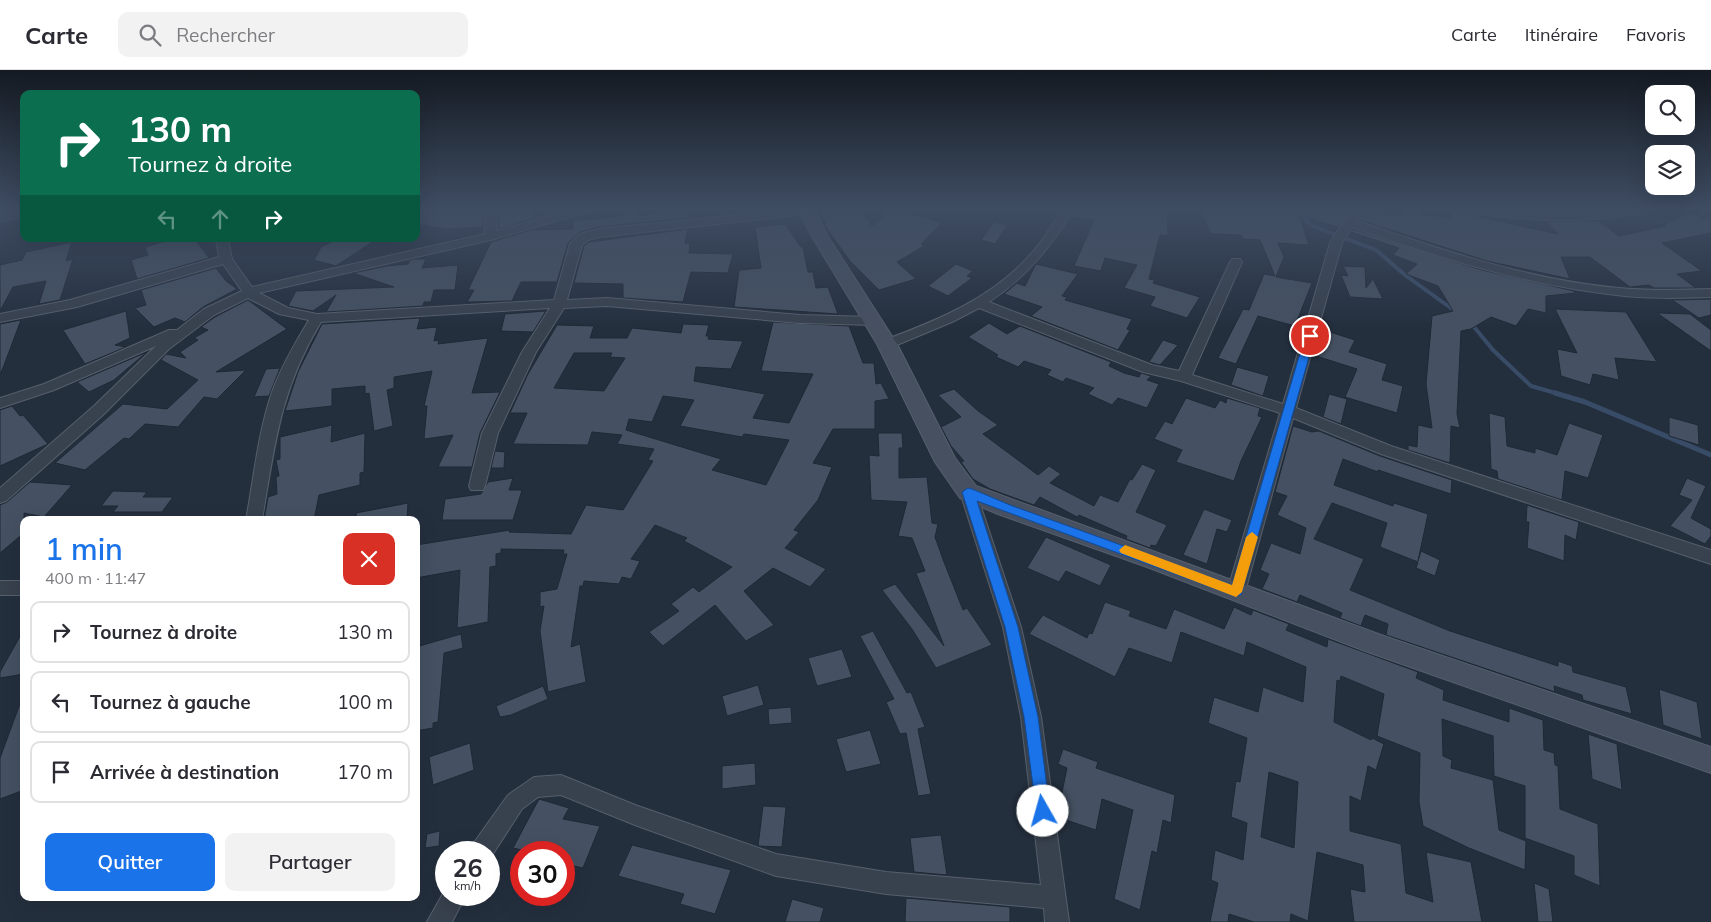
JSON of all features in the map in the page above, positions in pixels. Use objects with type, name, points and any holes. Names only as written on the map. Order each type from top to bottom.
[{"type":"street","points":[[224,248],[226,258],[249,292],[262,301],[284,311],[317,318],[607,302],[800,319],[874,321]]},
{"type":"street","points":[[0,497],[48,456],[185,329],[209,312],[249,292],[440,248]]},
{"type":"street","points":[[477,486],[490,434],[529,352],[560,304],[575,248]]},
{"type":"street","points":[[827,248],[887,344],[946,462],[968,492],[1012,627],[1030,708],[1057,922]]},
{"type":"street","points":[[887,344],[935,326],[979,303],[1007,284],[1034,258],[1041,248]]},
{"type":"street","points":[[1236,592],[1335,248]]},
{"type":"street","points":[[1427,248],[1498,271],[1563,284],[1650,294],[1711,293]]},
{"type":"street","points":[[0,318],[72,304],[136,287],[226,258]]},
{"type":"street","points":[[1184,377],[1236,262]]},
{"type":"street","points":[[979,303],[1145,368],[1184,377],[1289,411],[1386,450],[1711,557]]},
{"type":"street","points":[[255,516],[263,465],[279,394],[296,352],[317,318]]},
{"type":"street","points":[[0,403],[49,387],[141,346],[185,329]]},
{"type":"street","points":[[968,492],[1006,508],[1154,560],[1374,643],[1711,760]]},
{"type":"street","points":[[0,588],[20,588]]},
{"type":"street","points":[[488,841],[515,802],[534,787],[561,785],[635,815],[776,864],[886,883],[1054,898]]},
{"type":"street","points":[[439,922],[448,906]]},
{"type":"building","points":[[46,248],[70,248],[66,261],[73,259],[60,300],[39,304],[46,281],[13,287],[0,311],[0,265],[22,260],[26,252]]},
{"type":"building","points":[[145,248],[201,248],[209,258],[137,279],[131,260],[148,255]]},
{"type":"building","points":[[321,248],[364,248],[336,266],[314,260]]},
{"type":"building","points":[[488,248],[567,248],[557,282],[521,282],[512,301],[467,302],[474,290],[468,290]]},
{"type":"building","points":[[584,248],[690,248],[689,253],[733,254],[728,273],[691,272],[683,302],[623,298],[623,284],[574,283]]},
{"type":"building","points":[[758,248],[803,248],[808,272],[813,272],[816,288],[828,287],[838,314],[734,307],[739,270],[761,268]]},
{"type":"building","points":[[841,248],[921,248],[897,262],[916,279],[879,290],[850,261]]},
{"type":"building","points":[[1082,248],[1157,248],[1149,279],[1155,280],[1153,283],[1200,297],[1187,318],[1150,306],[1155,297],[1124,288],[1137,265],[1105,258],[1101,271],[1074,266]]},
{"type":"building","points":[[1263,248],[1280,248],[1284,257],[1276,277],[1312,283],[1295,326],[1258,316],[1236,364],[1218,358],[1243,309],[1249,310],[1264,274],[1275,276]]},
{"type":"building","points":[[1399,248],[1412,248],[1482,270],[1574,291],[1575,293],[1546,296],[1546,313],[1528,309],[1516,326],[1491,317],[1471,329],[1461,331],[1457,414],[1460,428],[1451,426],[1450,463],[1408,450],[1408,445],[1417,447],[1418,425],[1432,428],[1426,384],[1432,316],[1453,311],[1438,286],[1406,274],[1417,264],[1393,255]]},
{"type":"building","points":[[1446,248],[1669,248],[1702,271],[1677,274],[1696,288],[1654,288],[1649,285],[1630,287],[1590,257],[1561,257],[1570,279],[1487,261]]},
{"type":"building","points":[[426,259],[422,268],[458,265],[455,290],[434,290],[431,302],[424,302],[423,306],[326,312],[336,295],[313,311],[288,306],[296,291],[394,287],[353,273],[408,264],[410,260]]},
{"type":"building","points":[[956,264],[973,271],[967,276],[972,278],[948,296],[928,286]]},
{"type":"building","points":[[1036,264],[1078,274],[1062,296],[1067,297],[1065,300],[1132,319],[1127,329],[1130,330],[1118,350],[1031,316],[1042,307],[1004,294],[1017,283],[1025,286]]},
{"type":"building","points":[[1343,266],[1365,267],[1366,288],[1373,279],[1383,299],[1350,297],[1341,275],[1348,276]]},
{"type":"building","points":[[216,268],[226,281],[237,289],[203,307],[185,322],[175,318],[154,327],[135,308],[146,305],[141,290]]},
{"type":"building","points":[[1711,299],[1711,315],[1699,318],[1672,300]]},
{"type":"building","points":[[248,300],[287,329],[216,372],[246,370],[217,399],[204,397],[178,427],[145,424],[129,439],[124,438],[85,470],[55,463],[123,404],[167,409],[198,380],[161,360],[166,354],[186,358],[180,352],[198,340],[194,338],[208,330],[201,327],[215,317]]},
{"type":"building","points":[[1555,309],[1626,312],[1657,362],[1615,358],[1619,380],[1593,374],[1590,385],[1561,376],[1557,349],[1577,353]]},
{"type":"building","points":[[126,311],[130,338],[115,345],[126,347],[85,364],[63,330]]},
{"type":"building","points":[[546,311],[533,332],[501,331],[505,314]]},
{"type":"building","points":[[1657,313],[1690,314],[1711,330],[1711,351]]},
{"type":"building","points":[[420,318],[417,329],[437,327],[434,341],[439,340],[438,344],[488,338],[472,393],[500,392],[480,433],[472,467],[438,467],[453,435],[424,439],[427,406],[424,406],[432,371],[394,377],[394,388],[387,390],[393,426],[374,431],[369,393],[365,394],[365,386],[332,389],[332,406],[285,411],[298,372],[322,324]]},
{"type":"building","points":[[21,320],[1,373],[0,373],[0,324]]},
{"type":"building","points":[[773,322],[849,326],[863,363],[874,363],[876,384],[881,383],[889,399],[875,401],[875,429],[833,429],[813,463],[832,467],[818,500],[794,530],[799,532],[785,548],[826,569],[810,587],[773,568],[744,591],[774,625],[746,641],[715,605],[663,646],[649,632],[679,611],[671,604],[693,587],[699,592],[732,567],[684,541],[687,538],[655,525],[631,559],[640,561],[631,579],[622,577],[619,584],[584,581],[583,586],[580,586],[571,647],[580,644],[586,682],[548,692],[540,631],[544,606],[540,607],[540,592],[557,589],[567,554],[563,554],[564,550],[501,549],[501,553],[496,554],[496,566],[490,567],[488,622],[457,628],[460,570],[420,577],[420,544],[510,530],[509,532],[571,534],[586,505],[623,510],[653,461],[648,460],[654,449],[617,444],[622,435],[592,432],[588,445],[513,444],[527,413],[510,413],[528,374],[557,325],[594,326],[590,338],[627,338],[632,328],[681,333],[683,324],[709,325],[706,336],[709,336],[708,339],[743,341],[731,369],[696,367],[694,381],[765,394],[753,418],[789,423],[813,374],[761,371]],"holes":[[[574,353],[612,353],[610,357],[625,358],[604,391],[554,388]],[[663,396],[694,400],[680,426],[742,437],[744,434],[789,440],[766,485],[712,470],[721,459],[626,430],[629,419],[652,422]]]},
{"type":"building","points":[[989,323],[1007,334],[1020,326],[1111,362],[1109,366],[1124,373],[1139,377],[1141,373],[1151,376],[1147,380],[1159,384],[1147,408],[1118,398],[1112,405],[1088,394],[1094,388],[1066,378],[1063,382],[1047,375],[1051,370],[1024,361],[1018,367],[996,357],[998,355],[968,337]]},
{"type":"building","points":[[1324,330],[1355,340],[1349,352],[1387,364],[1382,380],[1403,386],[1397,413],[1345,397],[1357,369],[1313,355]]},
{"type":"building","points":[[1163,340],[1178,345],[1160,365],[1149,362]]},
{"type":"building","points":[[147,352],[114,380],[89,392],[77,382]]},
{"type":"building","points":[[1237,367],[1269,376],[1263,396],[1231,385]]},
{"type":"building","points":[[280,368],[269,396],[254,397],[266,369]]},
{"type":"building","points":[[954,389],[978,411],[998,425],[983,434],[1038,475],[1049,466],[1061,474],[1050,483],[1094,506],[1100,495],[1118,502],[1130,479],[1132,480],[1142,464],[1156,470],[1136,512],[1167,525],[1156,546],[1151,545],[1150,548],[1126,539],[1127,536],[1079,515],[1077,517],[1040,497],[1034,505],[990,489],[973,479],[961,462],[964,461],[951,446],[941,427],[961,417],[938,395]]},
{"type":"building","points":[[1329,394],[1347,399],[1341,424],[1323,417]]},
{"type":"building","points":[[1186,398],[1215,408],[1220,400],[1226,403],[1227,398],[1260,408],[1258,416],[1262,417],[1241,461],[1234,481],[1176,462],[1182,450],[1154,439],[1165,421],[1172,424]]},
{"type":"building","points":[[12,406],[20,416],[23,415],[48,444],[0,466],[0,410]]},
{"type":"building","points":[[1489,413],[1505,417],[1507,446],[1535,453],[1535,448],[1557,455],[1569,423],[1603,435],[1588,478],[1565,471],[1562,500],[1498,479],[1497,471],[1491,469]]},
{"type":"building","points":[[1669,417],[1698,425],[1699,445],[1669,436]]},
{"type":"building","points":[[332,425],[331,442],[365,433],[364,472],[360,473],[360,485],[319,495],[315,516],[265,516],[268,497],[277,494],[276,477],[279,476],[276,460],[280,459],[280,437]]},
{"type":"building","points":[[1293,426],[1312,432],[1319,431],[1380,456],[1452,480],[1451,494],[1378,470],[1378,472],[1343,459],[1334,485],[1393,506],[1394,503],[1428,514],[1418,561],[1421,551],[1440,560],[1435,576],[1416,568],[1418,562],[1380,547],[1387,523],[1332,503],[1314,539],[1364,559],[1350,590],[1450,631],[1558,666],[1558,661],[1572,666],[1573,672],[1626,687],[1632,714],[1583,700],[1582,695],[1554,686],[1555,692],[1386,635],[1388,624],[1365,615],[1361,626],[1340,618],[1342,613],[1300,595],[1297,602],[1262,589],[1269,574],[1260,570],[1271,543],[1300,554],[1306,528],[1277,515],[1287,496],[1275,492]]},
{"type":"building","points":[[878,433],[902,433],[903,448],[899,448],[899,478],[927,477],[932,523],[938,524],[935,537],[944,562],[963,610],[967,608],[992,645],[936,668],[912,629],[882,590],[895,584],[944,646],[916,573],[925,571],[912,538],[898,536],[907,502],[871,500],[869,455],[879,456]]},
{"type":"building","points":[[495,451],[505,452],[504,468],[491,468]]},
{"type":"building","points":[[513,478],[509,490],[522,490],[513,520],[442,520],[445,499],[481,494],[488,482]]},
{"type":"building","points":[[1687,478],[1706,486],[1691,518],[1711,529],[1711,536],[1705,544],[1670,526],[1692,500],[1679,495]]},
{"type":"building","points":[[30,482],[72,485],[45,516],[24,513],[24,516],[20,516],[20,536],[0,553],[0,505],[7,502]]},
{"type":"building","points":[[113,491],[147,492],[143,497],[173,497],[162,512],[113,512],[118,506],[101,506]]},
{"type":"building","points":[[408,503],[407,516],[356,516],[356,513]]},
{"type":"building","points":[[1527,505],[1579,522],[1576,540],[1565,535],[1564,561],[1527,548],[1529,522],[1526,522]]},
{"type":"building","points":[[1204,509],[1232,520],[1227,532],[1217,529],[1207,564],[1183,555]]},
{"type":"building","points":[[1046,537],[1111,565],[1100,586],[1066,571],[1059,582],[1027,568]]},
{"type":"building","points":[[1105,602],[1131,611],[1129,616],[1166,629],[1174,609],[1224,629],[1234,607],[1251,615],[1253,610],[1289,624],[1286,630],[1327,647],[1328,639],[1418,672],[1416,678],[1444,690],[1443,700],[1509,722],[1509,708],[1543,720],[1544,750],[1554,753],[1555,765],[1558,766],[1560,809],[1598,824],[1600,886],[1574,875],[1574,856],[1525,838],[1525,786],[1494,776],[1493,736],[1442,719],[1443,756],[1452,760],[1451,768],[1493,780],[1499,830],[1526,841],[1525,870],[1469,848],[1423,826],[1419,802],[1420,753],[1377,736],[1384,694],[1341,676],[1340,681],[1337,680],[1334,722],[1371,740],[1372,738],[1384,744],[1376,770],[1368,766],[1361,801],[1350,796],[1350,831],[1401,844],[1406,893],[1433,902],[1426,852],[1471,862],[1482,922],[1354,922],[1350,889],[1365,892],[1363,865],[1317,852],[1308,921],[1291,914],[1290,922],[1254,922],[1229,914],[1228,922],[1210,922],[1218,883],[1211,880],[1215,850],[1243,860],[1247,823],[1231,817],[1236,781],[1240,782],[1247,738],[1208,723],[1214,697],[1258,712],[1263,687],[1303,702],[1306,667],[1247,642],[1244,656],[1181,632],[1172,663],[1129,648],[1115,677],[1029,634],[1043,615],[1087,638],[1089,633],[1092,634]],"holes":[[[1269,772],[1298,782],[1294,848],[1261,837]]]},
{"type":"building","points":[[873,631],[907,693],[911,692],[925,727],[918,729],[931,794],[918,796],[906,733],[900,734],[886,702],[894,699],[860,636]]},
{"type":"building","points":[[461,634],[463,648],[444,653],[438,722],[433,723],[433,728],[420,730],[420,646]]},
{"type":"building","points":[[20,636],[20,675],[0,678],[0,672]]},
{"type":"building","points":[[842,649],[852,677],[817,686],[808,658]]},
{"type":"building","points":[[758,685],[764,705],[727,716],[722,696]]},
{"type":"building","points":[[543,686],[548,699],[511,715],[500,717],[496,706]]},
{"type":"building","points":[[1659,689],[1697,702],[1702,739],[1663,725]]},
{"type":"building","points":[[20,703],[20,792],[0,799],[0,758]]},
{"type":"building","points":[[791,707],[792,723],[769,725],[768,709]]},
{"type":"building","points":[[870,730],[881,764],[846,772],[836,739]]},
{"type":"building","points":[[1588,734],[1617,744],[1622,790],[1592,779]]},
{"type":"building","points":[[470,743],[474,770],[433,785],[429,757]]},
{"type":"building","points":[[1063,749],[1098,762],[1096,768],[1175,795],[1171,823],[1163,820],[1157,853],[1152,851],[1140,910],[1114,899],[1133,810],[1102,799],[1096,830],[1057,817],[1067,768],[1058,764]]},
{"type":"building","points":[[755,763],[756,785],[722,789],[722,766]]},
{"type":"building","points":[[539,799],[569,808],[563,819],[600,826],[583,868],[575,866],[575,841],[517,841]]},
{"type":"building","points":[[763,806],[786,807],[782,847],[758,846]]},
{"type":"building","points":[[440,831],[439,841],[435,841],[435,847],[425,848],[427,834]]},
{"type":"building","points":[[941,835],[947,875],[914,872],[910,838]]},
{"type":"building","points":[[632,845],[731,870],[715,914],[680,904],[684,894],[618,876]]},
{"type":"building","points":[[1534,883],[1549,889],[1553,922],[1538,922]]},
{"type":"building","points":[[906,898],[1010,907],[1010,922],[905,922]]},
{"type":"building","points":[[792,899],[824,908],[820,922],[785,922]]},
{"type":"waterway","points":[[1370,248],[1376,250],[1405,275],[1455,311]]},
{"type":"waterway","points":[[1470,322],[1493,350],[1531,386],[1559,394]]},
{"type":"waterway","points":[[1555,393],[1585,402],[1711,455]]},
{"type":"slow traffic","points":[[1125,550],[1236,592],[1252,537]]},
{"type":"route","points":[[1043,811],[1031,717],[1012,627],[968,492],[1006,508],[1154,560],[1236,592],[1310,336]]}]
